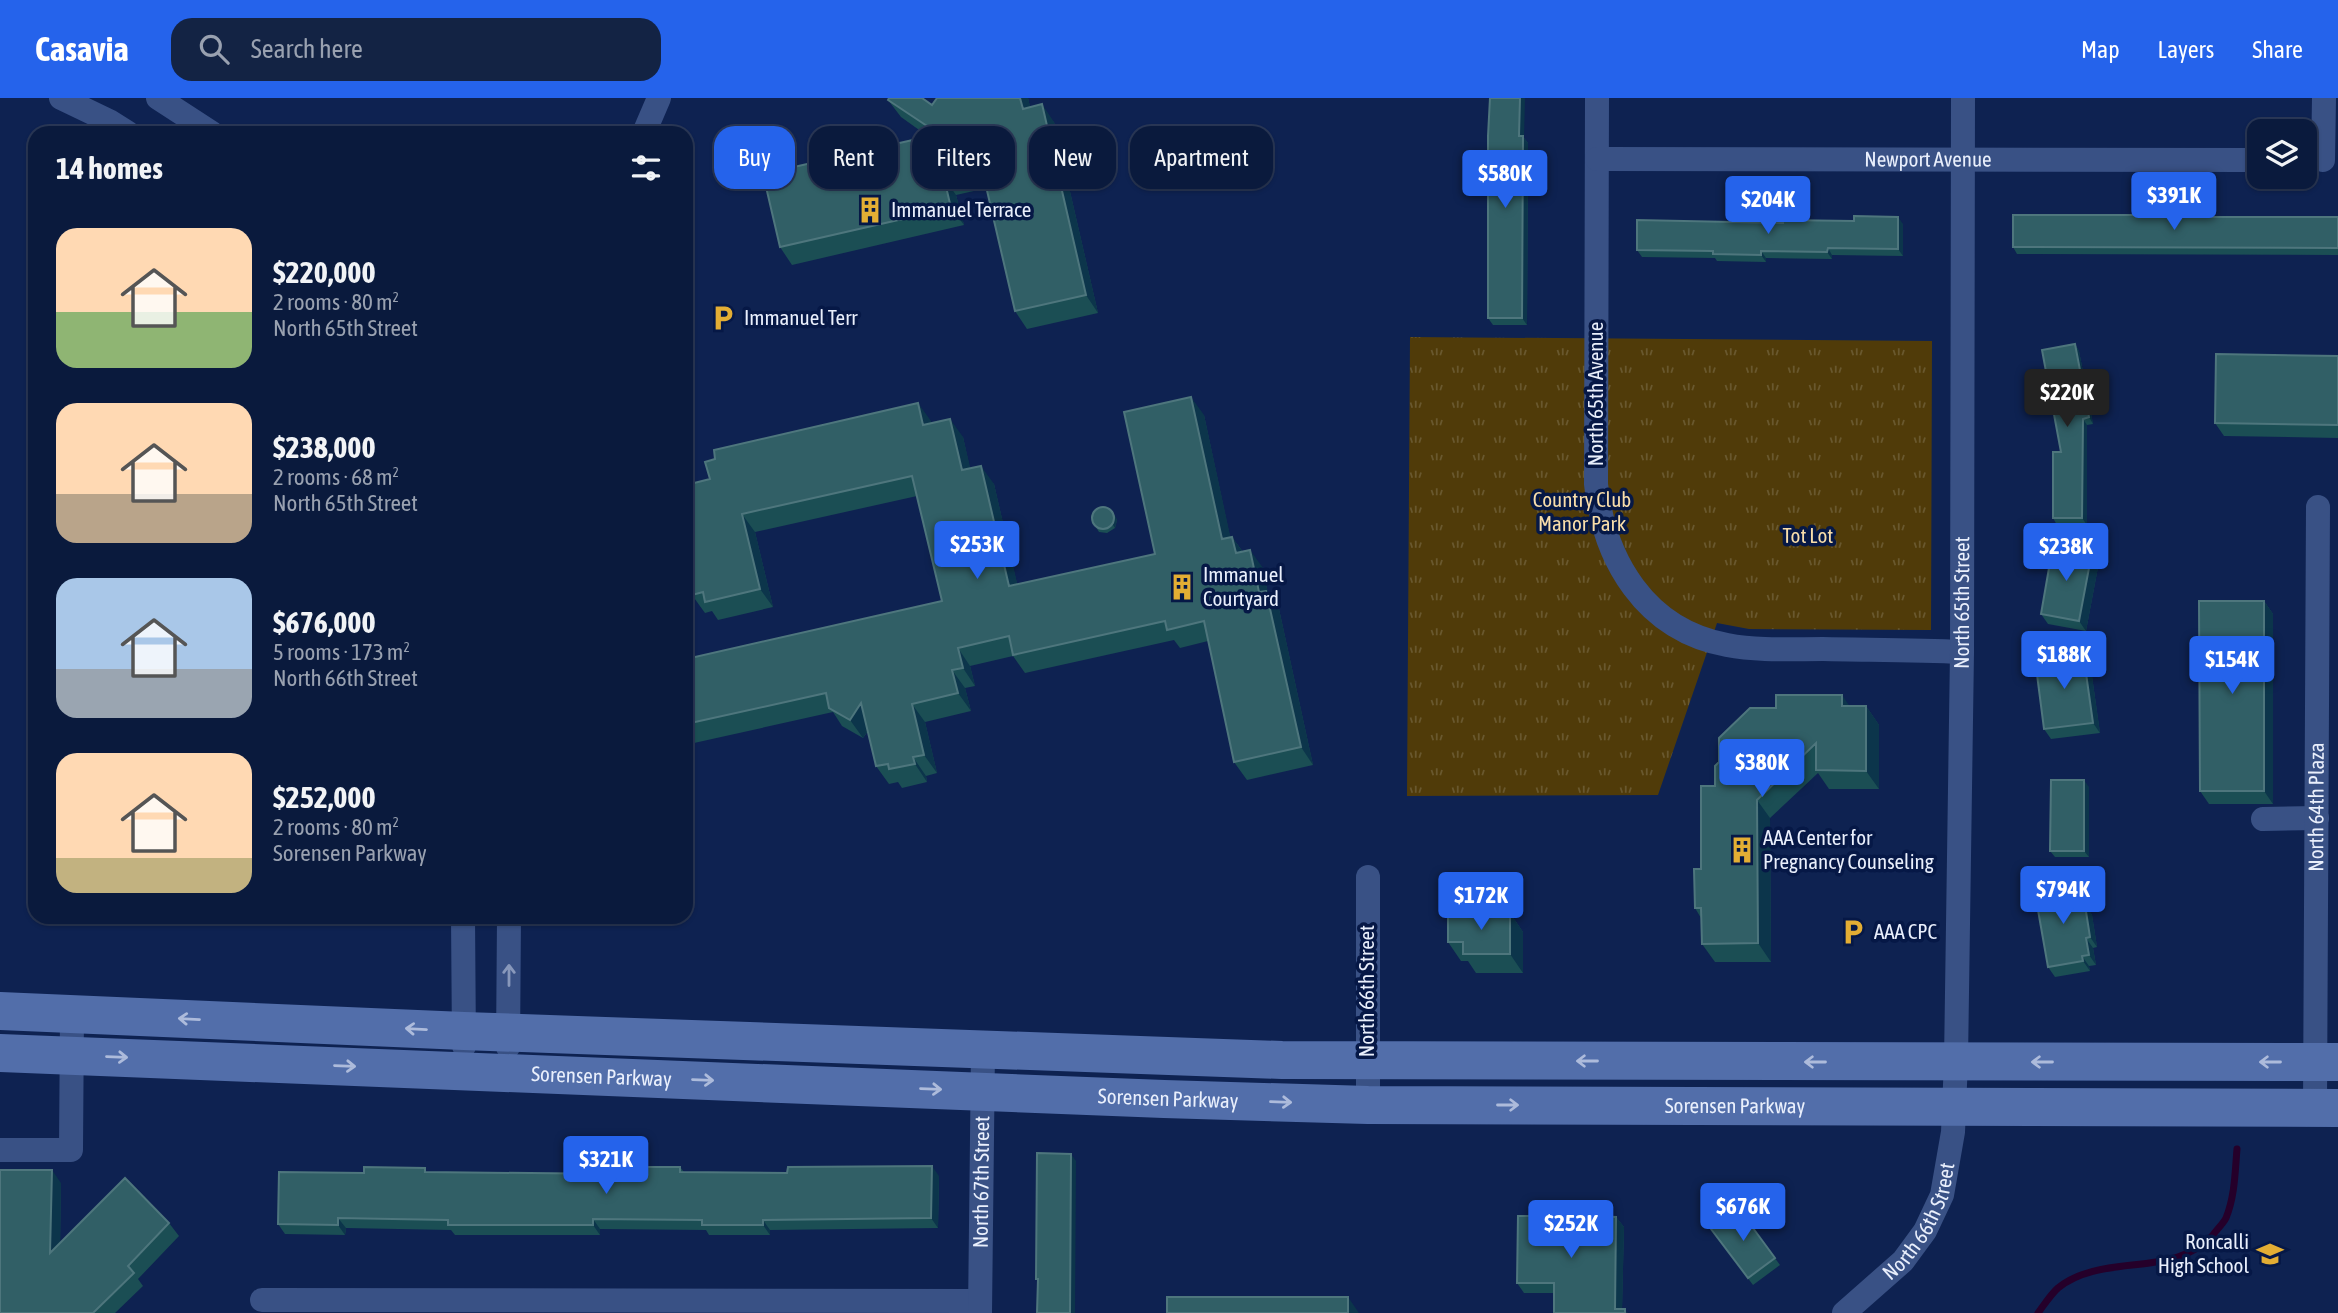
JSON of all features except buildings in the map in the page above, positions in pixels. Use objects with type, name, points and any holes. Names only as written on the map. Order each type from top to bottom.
[{"type":"main road","name":"Sorensen Parkway","points":[[0,1011],[509,1033],[1367,1062],[2327,1062]]},
{"type":"main road","name":"Sorensen Parkway","points":[[0,1053],[1368,1105],[2327,1108]]},
{"type":"street","points":[[61,98],[117,126]]},
{"type":"street","points":[[158,98],[201,126]]},
{"type":"street","points":[[648,126],[659,98]]},
{"type":"street","name":"North 65th Avenue","points":[[1597,98],[1596,484],[1602,526],[1616,562],[1631,585],[1649,605],[1674,624],[1702,638],[1727,645],[1767,649],[1962,652]]},
{"type":"street","name":"North 65th Street","points":[[1955,1106],[1962,652],[1964,98]]},
{"type":"street","points":[[2322,160],[2324,98]]},
{"type":"street","name":"Newport Avenue","points":[[1597,159],[2247,160]]},
{"type":"street","name":"North 64th Plaza","points":[[2318,507],[2317,818],[2327,1108]]},
{"type":"street","points":[[2263,819],[2317,818]]},
{"type":"street","name":"North 66th Street","points":[[1368,877],[1368,1105]]},
{"type":"street","points":[[463,924],[464,1070]]},
{"type":"street","points":[[508,1072],[509,924]]},
{"type":"street","points":[[0,1150],[71,1150],[72,1014]]},
{"type":"street","name":"North 67th Street","points":[[980,1307],[983,1050]]},
{"type":"street","name":"North 66th Street","points":[[1844,1313],[1903,1261],[1925,1231],[1942,1195],[1955,1106]]},
{"type":"street","points":[[262,1300],[444,1307],[980,1307]]},
{"type":"green space","name":"Country Club Manor Park","points":[[1410,337],[1932,341],[1931,630],[1749,629],[1717,623],[1658,795],[1407,796]]},
{"type":"waterway","points":[[2038,1313],[2055,1290],[2076,1277],[2095,1271],[2179,1257],[2197,1248],[2213,1235],[2229,1210],[2237,1149]]},
{"type":"place","name":"Immanuel Terrace","points":[[870,210]]},
{"type":"place","name":"Immanuel Terr","points":[[723,318]]},
{"type":"place","name":"Immanuel Courtyard","points":[[1182,587]]},
{"type":"place","name":"AAA Center for Pregnancy Counseling","points":[[1742,850]]},
{"type":"place","name":"AAA CPC","points":[[1853,932]]},
{"type":"place","name":"Roncalli High School","points":[[2270,1254]]},
{"type":"park label","name":"Tot Lot","points":[[1808,536]]}]
